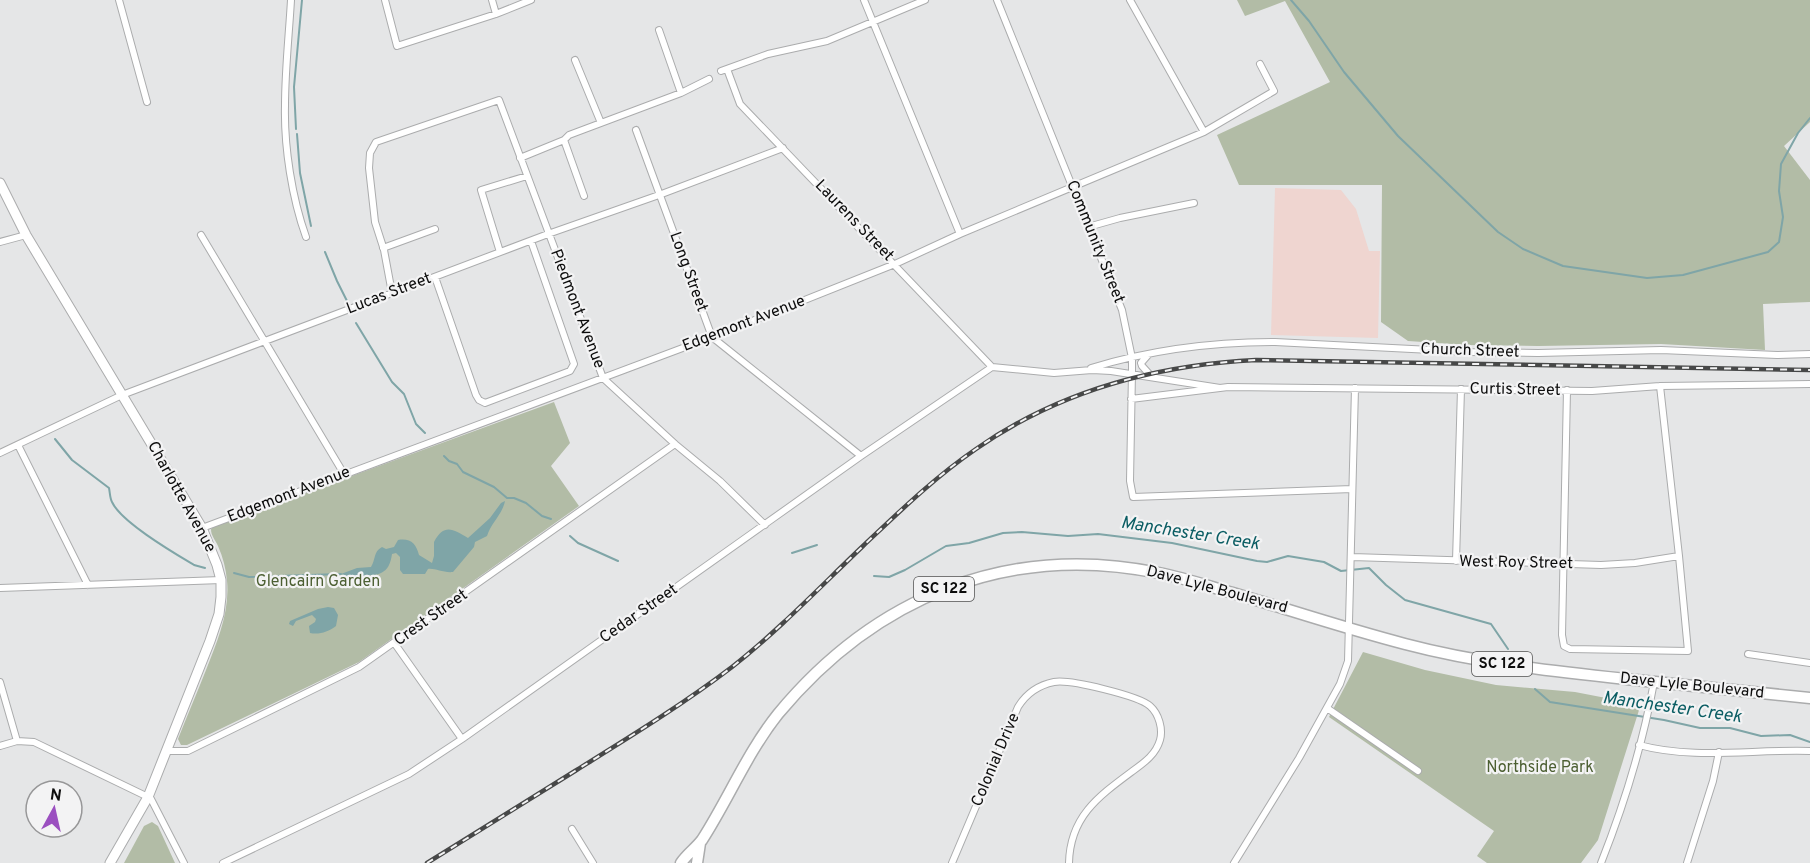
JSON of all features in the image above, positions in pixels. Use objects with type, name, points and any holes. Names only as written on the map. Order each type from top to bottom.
[{"type":"main road","name":"Dave Lyle Boulevard","points":[[681,863],[685,856],[700,843],[759,740],[809,680],[855,639],[876,624],[920,600],[966,581],[999,573],[1054,565],[1134,568],[1187,580],[1406,645],[1487,662],[1810,698]]},
{"type":"main road","name":"Dave Lyle Boulevard","points":[[697,863],[700,843]]},
{"type":"street","points":[[118,0],[147,102]]},
{"type":"street","points":[[291,0],[285,107],[286,133],[296,205],[306,237]]},
{"type":"street","points":[[385,0],[397,46],[496,14],[531,0]]},
{"type":"street","points":[[492,0],[496,14]]},
{"type":"street","points":[[864,0],[960,234]]},
{"type":"street","points":[[873,21],[925,0]]},
{"type":"street","name":"Community Street","points":[[997,0],[1122,310],[1132,358],[1130,481],[1133,497],[1352,489]]},
{"type":"street","points":[[1130,0],[1204,132]]},
{"type":"street","name":"Laurens Street","points":[[873,21],[827,41],[768,54],[724,70],[740,104],[992,367]]},
{"type":"street","points":[[659,30],[681,93]]},
{"type":"street","points":[[575,60],[601,123]]},
{"type":"street","name":"Edgemont Avenue","points":[[202,528],[712,337],[895,264],[960,234],[1204,132],[1274,91],[1260,64]]},
{"type":"street","points":[[520,158],[564,140],[569,135],[681,93],[709,79]]},
{"type":"street","name":"Piedmont Avenue","points":[[383,248],[375,222],[369,168],[370,153],[376,142],[499,100],[603,378],[675,444],[720,481],[765,525]]},
{"type":"street","name":"Long Street","points":[[636,130],[712,337]]},
{"type":"street","points":[[564,140],[584,196]]},
{"type":"street","name":"Lucas Street","points":[[0,453],[122,395],[783,148]]},
{"type":"street","points":[[500,252],[481,190],[526,173]]},
{"type":"street","name":"Charlotte Avenue","points":[[0,183],[26,235],[202,528],[218,565],[221,580],[219,614],[210,641],[148,797],[110,863]]},
{"type":"street","points":[[1088,227],[1194,203]]},
{"type":"street","points":[[392,293],[383,248],[435,229]]},
{"type":"street","points":[[0,242],[26,235]]},
{"type":"street","points":[[201,235],[344,474]]},
{"type":"street","points":[[435,277],[476,395],[485,403],[570,371],[574,364],[531,241]]},
{"type":"street","points":[[712,337],[861,456]]},
{"type":"street","name":"Church Street","points":[[1082,371],[1132,358],[1205,345],[1258,342],[1470,352],[1661,350],[1777,355],[1810,354]]},
{"type":"street","points":[[1148,355],[1142,363],[1151,377]]},
{"type":"street","points":[[1111,371],[1126,367],[1132,358],[1140,370],[1151,377]]},
{"type":"street","name":"Curtis Street","points":[[992,367],[1047,372],[1111,371],[1220,387],[1592,391],[1660,386],[1810,384]]},
{"type":"street","name":"Cedar Street","points":[[223,863],[409,774],[462,739],[861,456],[992,367]]},
{"type":"street","points":[[1567,390],[1562,635],[1564,646],[1570,649],[1688,651],[1660,386]]},
{"type":"street","name":"Curtis Street","points":[[1131,399],[1220,387]]},
{"type":"street","points":[[1234,863],[1277,797],[1340,684],[1348,661],[1355,388]]},
{"type":"street","points":[[1456,561],[1461,389]]},
{"type":"street","name":"Crest Street","points":[[166,752],[188,750],[359,667],[395,644],[675,444]]},
{"type":"street","points":[[18,445],[88,585]]},
{"type":"street","name":"West Roy Street","points":[[1352,557],[1600,565],[1635,563],[1679,556]]},
{"type":"street","points":[[0,588],[221,580]]},
{"type":"street","points":[[395,644],[462,739]]},
{"type":"street","points":[[1748,654],[1810,663]]},
{"type":"street","name":"Colonial Drive","points":[[952,863],[1022,700],[1034,689],[1062,681],[1139,700],[1154,711],[1161,729],[1158,747],[1150,758],[1100,796],[1083,816],[1073,836],[1069,863]]},
{"type":"street","points":[[0,682],[17,741]]},
{"type":"street","points":[[1601,863],[1616,824],[1654,682]]},
{"type":"street","points":[[1327,708],[1418,771]]},
{"type":"street","points":[[0,746],[17,741],[34,742],[148,797],[184,863]]},
{"type":"street","points":[[1639,745],[1658,751],[1685,753],[1810,751]]},
{"type":"street","points":[[1687,863],[1713,781],[1719,752]]},
{"type":"street","points":[[572,829],[593,863]]},
{"type":"shaded area","points":[[1275,188],[1341,190],[1356,209],[1369,251],[1380,251],[1378,338],[1271,335]]},
{"type":"green space","points":[[1237,0],[1810,0],[1810,122],[1784,146],[1810,180],[1810,302],[1763,304],[1765,350],[1661,344],[1538,346],[1408,341],[1381,322],[1382,185],[1239,185],[1217,135],[1330,82],[1285,1],[1245,16]]},
{"type":"green space","name":"Glencairn Garden","points":[[554,402],[570,443],[551,466],[579,506],[359,662],[187,745],[181,745],[178,739],[222,627],[227,604],[225,568],[211,529]]},
{"type":"green space","name":"Northside Park","points":[[1363,652],[1425,670],[1496,685],[1575,692],[1640,707],[1598,840],[1581,863],[1487,863],[1477,856],[1494,831],[1329,717]]},
{"type":"green space","points":[[152,822],[158,826],[175,863],[124,863],[144,826]]},
{"type":"water","points":[[505,501],[487,536],[475,542],[474,547],[453,572],[428,569],[425,574],[403,574],[400,570],[400,557],[396,553],[392,554],[386,570],[382,572],[355,577],[341,574],[357,568],[371,567],[379,549],[394,547],[398,540],[412,543],[419,555],[432,563],[434,542],[441,532],[449,529],[468,538]]},
{"type":"water","points":[[328,607],[334,608],[338,615],[336,626],[327,631],[317,634],[310,633],[309,626],[316,619],[312,615],[296,621],[293,626],[289,624],[290,621]]},
{"type":"waterway","points":[[296,129],[294,87],[302,0]]},
{"type":"waterway","points":[[1291,0],[1309,21],[1344,72],[1398,136],[1498,232],[1523,249],[1563,266],[1647,278],[1683,275],[1768,252],[1779,242],[1783,217],[1779,191],[1781,164],[1798,133],[1810,118]]},
{"type":"waterway","points":[[297,134],[300,173],[311,226]]},
{"type":"waterway","points":[[325,252],[347,301]]},
{"type":"waterway","points":[[356,323],[392,382],[404,394],[416,424],[425,433]]},
{"type":"waterway","points":[[55,439],[72,460],[109,488],[112,502],[126,519],[174,553],[194,565],[205,568]]},
{"type":"waterway","points":[[444,456],[457,464],[463,472],[494,487],[507,498],[526,503],[542,516],[551,519]]},
{"type":"waterway","name":"Manchester Creek","points":[[874,576],[889,577],[946,546],[969,543],[1003,533],[1022,532],[1068,536],[1098,534],[1172,543],[1257,561],[1267,562],[1288,556],[1324,562],[1341,571],[1369,568],[1405,600],[1491,624],[1508,649]]},
{"type":"waterway","points":[[570,536],[578,543],[618,561]]},
{"type":"waterway","points":[[792,553],[817,545]]},
{"type":"waterway","points":[[234,573],[249,577],[341,574]]},
{"type":"waterway","name":"Manchester Creek","points":[[1535,689],[1550,702],[1700,728],[1730,728],[1761,736],[1790,735],[1810,742]]},
{"type":"railway","points":[[427,863],[635,734],[713,681],[766,638],[890,520],[946,471],[1008,429],[1041,411],[1075,397],[1145,375],[1182,368],[1256,360],[1810,370]]}]
